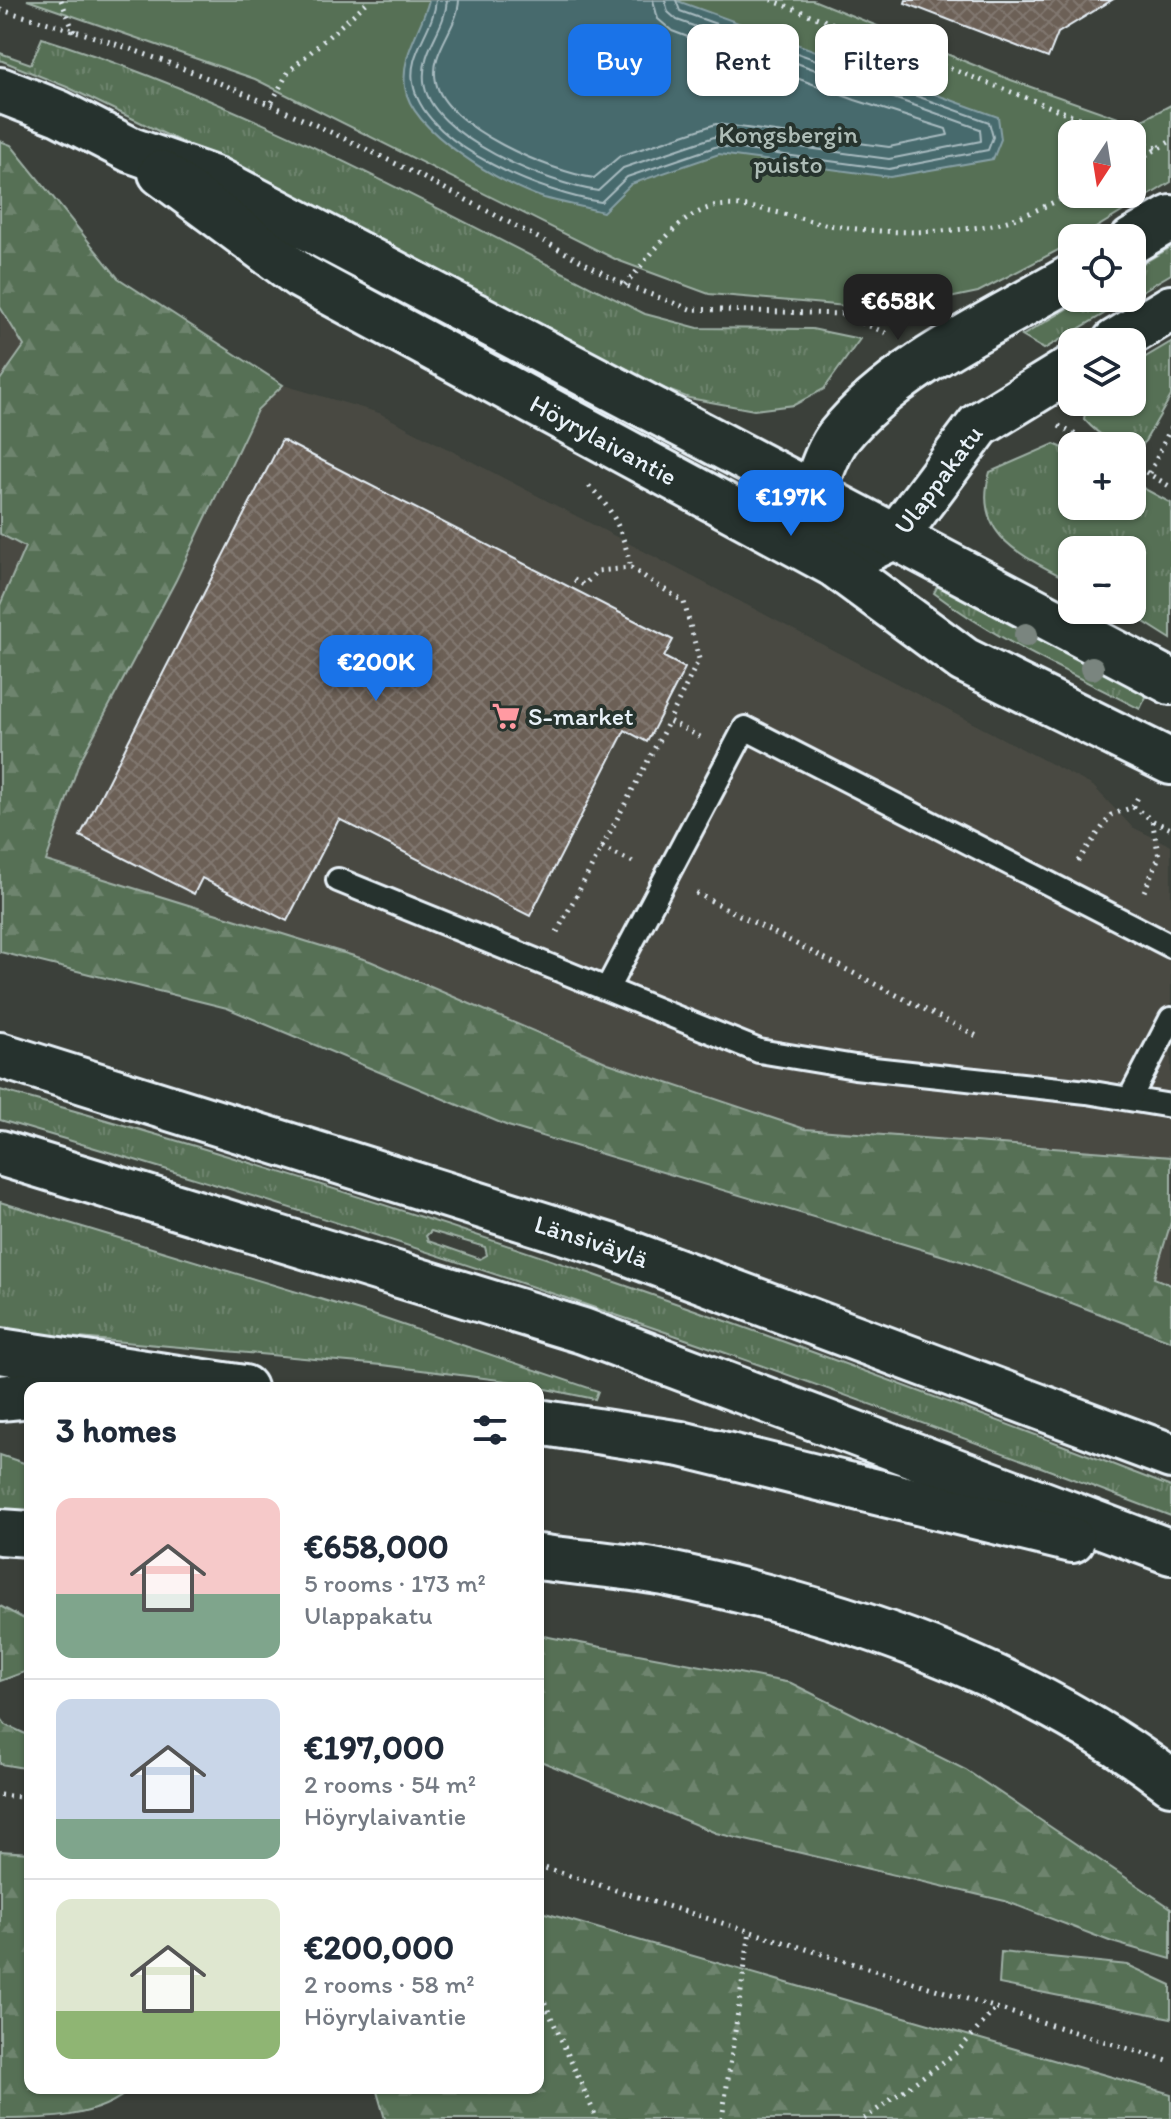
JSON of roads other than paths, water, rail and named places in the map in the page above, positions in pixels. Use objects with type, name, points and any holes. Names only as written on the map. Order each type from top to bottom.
[{"type":"main road","name":"Höyrylaivantie","points":[[0,90],[59,113],[131,150],[217,180],[1171,682]]},
{"type":"main road","name":"Höyrylaivantie","points":[[131,150],[300,276],[835,565],[964,660],[1171,762]]},
{"type":"main road","points":[[1146,233],[1171,218]]},
{"type":"main road","points":[[835,565],[813,492],[836,439],[867,405],[930,361],[1058,285]]},
{"type":"main road","points":[[1138,328],[1171,308]]},
{"type":"main road","name":"Ulappakatu","points":[[835,565],[896,536],[979,425],[1058,377]]},
{"type":"main road","name":"Länsiväylä","points":[[0,1055],[610,1246],[1171,1456]]},
{"type":"main road","points":[[0,1153],[583,1331],[1171,1552]]},
{"type":"main road","points":[[0,1351],[188,1382]]},
{"type":"main road","points":[[0,1398],[24,1396]]},
{"type":"main road","points":[[544,1423],[681,1444],[1171,1565]]},
{"type":"main road","points":[[0,1532],[24,1534]]},
{"type":"main road","points":[[544,1558],[662,1573],[846,1620],[965,1665],[1038,1698],[1171,1782]]},
{"type":"lane","points":[[608,987],[745,728],[1171,946]]},
{"type":"lane","points":[[338,880],[608,987],[759,1051],[855,1067],[1130,1098],[1171,1106]]},
{"type":"lane","points":[[1130,1098],[1171,1019]]},
{"type":"water","points":[[429,0],[675,0],[741,24],[687,24],[687,96],[799,96],[799,45],[815,51],[815,96],[940,96],[998,117],[1001,139],[993,159],[890,177],[719,154],[631,184],[603,212],[551,200],[506,182],[462,155],[424,122],[411,104],[405,87],[405,75],[409,53]]},
{"type":"place","name":"S-market","points":[[506,716]]},
{"type":"park label","name":"Kongsbergin puisto","points":[[788,149]]}]
